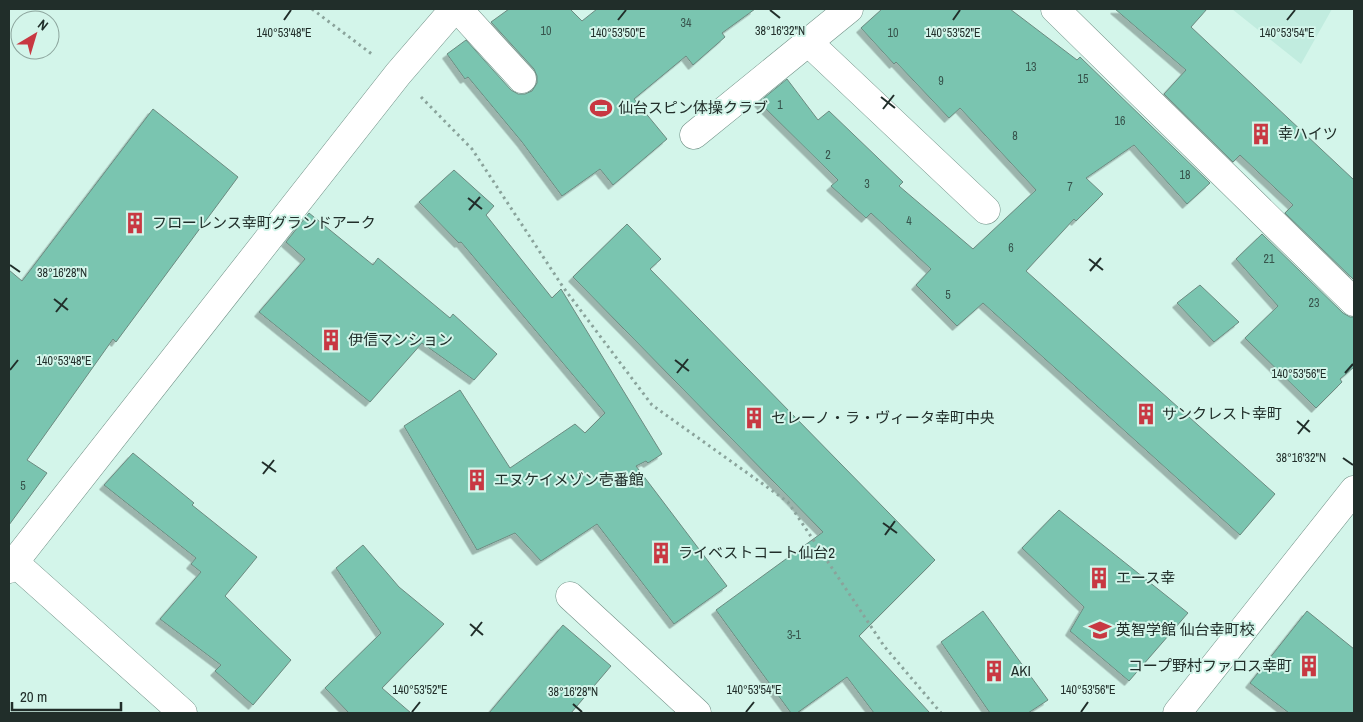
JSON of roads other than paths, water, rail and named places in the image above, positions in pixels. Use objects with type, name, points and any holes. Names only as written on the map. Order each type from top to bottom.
[{"type":"street","points":[[183,713],[12,566],[398,74],[454,9]]},
{"type":"street","points":[[458,9],[522,79]]},
{"type":"street","points":[[694,135],[849,9]]},
{"type":"street","points":[[1054,9],[1354,302]]},
{"type":"street","points":[[808,42],[986,210]]},
{"type":"street","points":[[1177,713],[1354,490]]},
{"type":"street","points":[[570,596],[697,713]]},
{"type":"place","name":"仙台スピン体操クラブ","points":[[601,108]]},
{"type":"place","name":"幸ハイツ","points":[[1261,134]]},
{"type":"place","name":"フローレンス幸町グランドアーク","points":[[135,223]]},
{"type":"place","name":"伊信マンション","points":[[331,340]]},
{"type":"place","name":"サンクレスト幸町","points":[[1146,414]]},
{"type":"place","name":"セレーノ・ラ・ヴィータ幸町中央","points":[[754,418]]},
{"type":"place","name":"エヌケイメゾン壱番館","points":[[477,480]]},
{"type":"place","name":"ライベストコート仙台2","points":[[661,553]]},
{"type":"place","name":"エース幸","points":[[1099,578]]},
{"type":"place","name":"英智学館 仙台幸町校","points":[[1100,630]]},
{"type":"place","name":"コープ野村ファロス幸町","points":[[1309,666]]},
{"type":"place","name":"AKI","points":[[994,671]]}]
